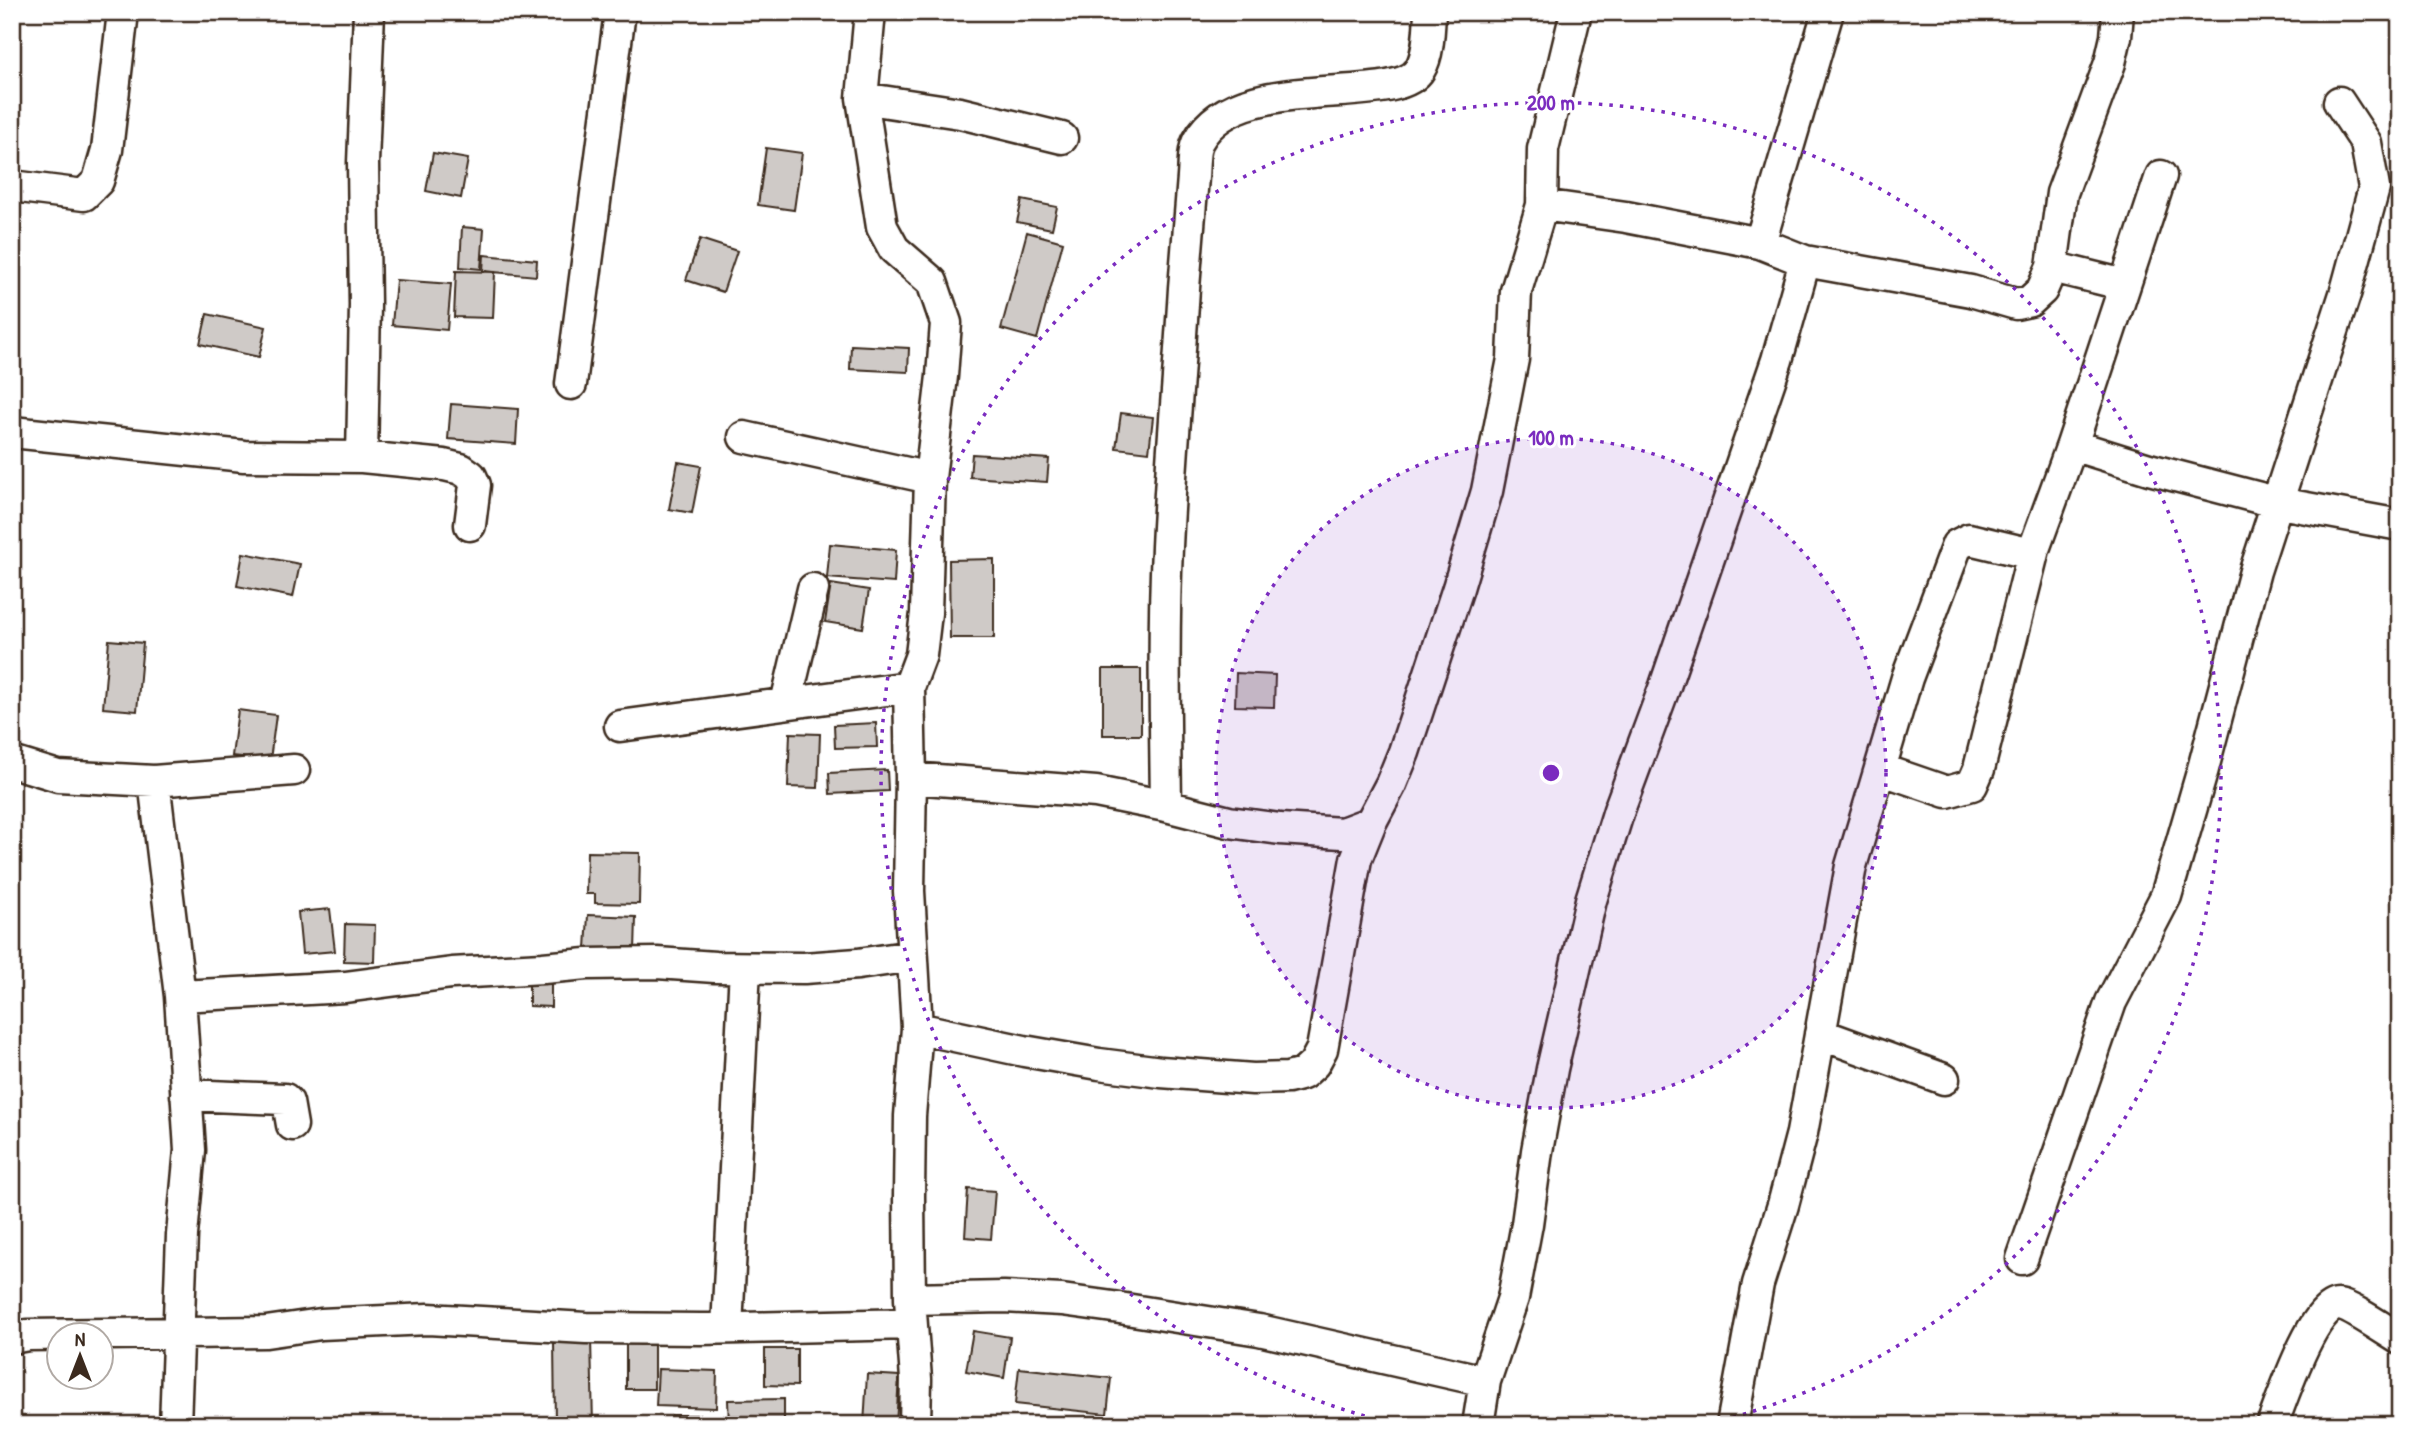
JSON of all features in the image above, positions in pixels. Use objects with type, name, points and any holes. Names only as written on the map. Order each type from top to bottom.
[{"type":"street","points":[[12,186],[85,195],[98,181],[107,150],[123,12]]},
{"type":"street","points":[[362,457],[365,305],[363,163],[369,12]]},
{"type":"street","points":[[571,384],[620,12]]},
{"type":"street","points":[[870,12],[862,98],[882,227],[894,249],[932,282],[946,323],[943,376],[930,478],[926,613],[921,654],[909,687],[909,891],[917,1028],[910,1116],[911,1312],[916,1379],[915,1425]]},
{"type":"street","points":[[1166,806],[1164,692],[1167,548],[1187,239],[1197,142],[1214,122],[1231,111],[1270,97],[1405,83],[1420,70],[1426,50],[1430,12]]},
{"type":"street","points":[[917,1028],[1024,1051],[1161,1072],[1253,1079],[1288,1078],[1303,1074],[1314,1064],[1322,1049],[1356,859],[1404,752],[1487,491],[1513,359],[1516,291],[1542,205],[1544,149],[1576,12]]},
{"type":"street","points":[[1760,243],[1828,12]]},
{"type":"street","points":[[1542,205],[1626,217],[1760,243],[1805,261],[1971,291],[2016,304],[2031,301],[2042,290],[2052,267],[2062,193],[2110,62],[2118,12]]},
{"type":"street","points":[[862,98],[960,113],[1062,138]]},
{"type":"street","points":[[2022,1259],[2111,1002],[2165,896],[2203,769],[2255,571],[2346,291],[2374,188],[2366,143],[2339,102]]},
{"type":"street","points":[[1880,769],[1947,792],[1972,785],[1979,769],[2034,549],[2072,445],[2161,176]]},
{"type":"street","points":[[1478,1425],[1485,1381],[1513,1298],[1552,1069],[1591,900],[1619,810],[1665,686],[1773,373],[1805,261]]},
{"type":"street","points":[[2052,267],[2125,285]]},
{"type":"street","points":[[12,432],[244,456],[362,457],[444,465],[461,469],[471,477],[475,485],[470,525]]},
{"type":"street","points":[[744,437],[930,478]]},
{"type":"street","points":[[2072,445],[2149,469],[2279,503],[2400,525]]},
{"type":"street","points":[[1732,1425],[1758,1284],[1802,1133],[1851,866],[1907,678],[1957,545],[1969,539],[2028,554],[2034,549]]},
{"type":"street","points":[[786,703],[813,589]]},
{"type":"street","points":[[620,726],[909,687]]},
{"type":"street","points":[[12,762],[58,776],[154,781],[295,770]]},
{"type":"street","points":[[911,778],[1096,792],[1229,822],[1280,829],[1342,833],[1371,822]]},
{"type":"street","points":[[154,781],[180,996],[190,1150],[182,1235],[175,1425]]},
{"type":"street","points":[[180,996],[345,987],[452,973],[587,964],[657,963],[745,968],[831,966],[912,956]]},
{"type":"street","points":[[727,1328],[745,968]]},
{"type":"street","points":[[1820,1034],[1944,1079]]},
{"type":"street","points":[[186,1095],[285,1099],[288,1102],[292,1125]]},
{"type":"street","points":[[12,1338],[28,1335],[266,1332],[321,1324],[428,1319],[586,1328],[727,1328],[911,1312],[1004,1297],[1062,1300],[1259,1330],[1485,1381]]},
{"type":"street","points":[[2272,1425],[2298,1358],[2321,1313],[2329,1307],[2343,1305],[2400,1339]]},
{"type":"building","points":[[766,148],[802,153],[794,210],[758,205]]},
{"type":"building","points":[[433,153],[468,159],[461,198],[426,191]]},
{"type":"building","points":[[1022,200],[1057,207],[1052,229],[1017,222]]},
{"type":"building","points":[[462,227],[484,229],[481,269],[460,267]]},
{"type":"building","points":[[1027,232],[1063,242],[1037,339],[1001,329]]},
{"type":"building","points":[[700,239],[737,251],[723,292],[686,280]]},
{"type":"building","points":[[484,255],[537,260],[536,276],[483,271]]},
{"type":"building","points":[[456,271],[495,272],[493,318],[454,317]]},
{"type":"building","points":[[396,280],[451,284],[447,330],[392,325]]},
{"type":"building","points":[[207,314],[266,327],[259,357],[200,344]]},
{"type":"building","points":[[851,345],[909,348],[908,372],[850,369]]},
{"type":"building","points":[[451,404],[518,409],[516,444],[448,439]]},
{"type":"building","points":[[1121,413],[1153,417],[1149,452],[1116,448]]},
{"type":"building","points":[[972,454],[1049,459],[1047,482],[970,477]]},
{"type":"building","points":[[678,462],[701,466],[692,513],[669,509]]},
{"type":"building","points":[[830,544],[896,550],[894,583],[827,578]]},
{"type":"building","points":[[243,553],[300,564],[293,597],[237,586]]},
{"type":"building","points":[[994,559],[994,638],[950,638],[949,560]]},
{"type":"building","points":[[831,584],[869,590],[863,628],[825,622]]},
{"type":"building","points":[[109,640],[143,643],[137,711],[103,708]]},
{"type":"building","points":[[1103,669],[1141,669],[1141,735],[1103,735]]},
{"type":"building","points":[[1236,673],[1275,675],[1274,707],[1235,706]]},
{"type":"building","points":[[238,710],[276,715],[270,760],[232,756]]},
{"type":"building","points":[[876,723],[877,747],[835,748],[834,725]]},
{"type":"building","points":[[790,733],[820,734],[818,788],[788,787]]},
{"type":"building","points":[[887,770],[888,791],[830,794],[829,773]]},
{"type":"building","points":[[587,852],[640,853],[639,904],[595,903],[595,894],[586,894]]},
{"type":"building","points":[[330,909],[335,951],[302,954],[298,912]]},
{"type":"building","points":[[588,915],[636,917],[635,951],[586,949]]},
{"type":"building","points":[[345,924],[375,925],[374,962],[344,961]]},
{"type":"building","points":[[529,979],[551,980],[551,1007],[529,1006]]},
{"type":"building","points":[[968,1189],[995,1191],[991,1239],[965,1237]]},
{"type":"building","points":[[973,1331],[1010,1337],[1004,1378],[966,1371]]},
{"type":"building","points":[[591,1339],[593,1425],[555,1425],[554,1340]]},
{"type":"building","points":[[626,1342],[654,1342],[654,1389],[626,1389]]},
{"type":"building","points":[[765,1349],[797,1349],[797,1386],[765,1385]]},
{"type":"building","points":[[1019,1368],[1111,1378],[1107,1414],[1015,1404]]},
{"type":"building","points":[[658,1369],[717,1371],[716,1408],[656,1406]]},
{"type":"building","points":[[867,1374],[899,1376],[896,1425],[864,1425]]},
{"type":"building","points":[[784,1399],[784,1425],[729,1425],[728,1400]]},
{"type":"building","points":[[672,1415],[717,1415],[717,1425],[672,1425]]}]
